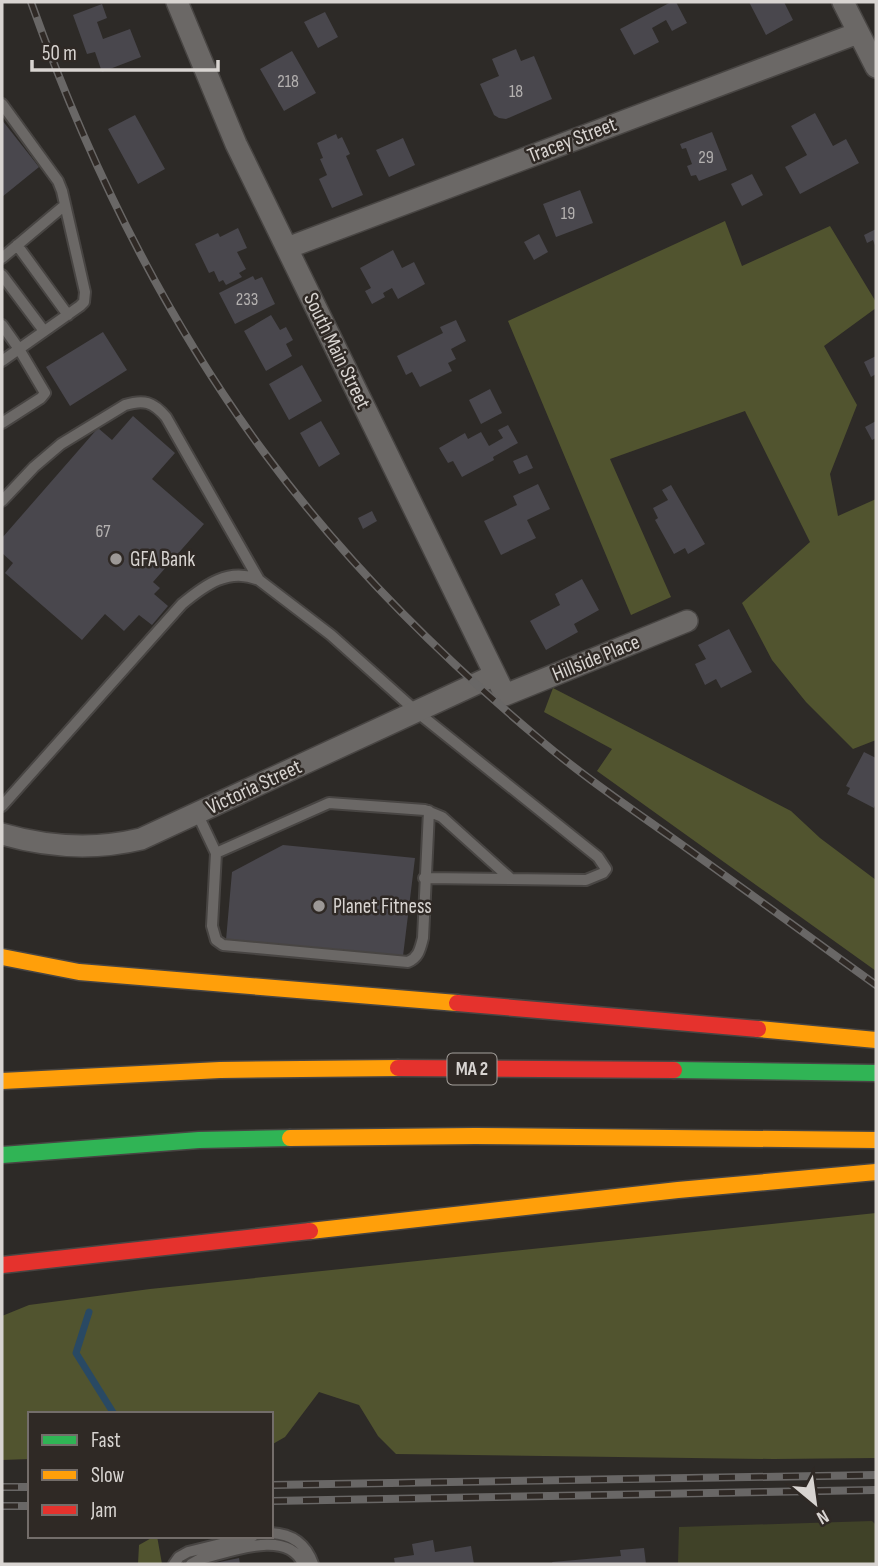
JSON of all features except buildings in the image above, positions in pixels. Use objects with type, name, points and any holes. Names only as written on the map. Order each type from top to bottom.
[{"type":"highway","points":[[2,957],[79,972],[876,1040]]},
{"type":"highway","name":"MA 2","points":[[2,1081],[68,1076],[312,1068],[876,1073]]},
{"type":"highway","points":[[2,1155],[199,1140],[475,1136],[876,1140]]},
{"type":"highway","points":[[2,1265],[678,1190],[876,1172]]},
{"type":"street","name":"South Main Street","points":[[177,2],[236,144],[505,695]]},
{"type":"street","points":[[843,2],[876,67]]},
{"type":"street","name":"Tracey Street","points":[[287,248],[858,33]]},
{"type":"street","name":"Hillside Place","points":[[505,695],[687,621]]},
{"type":"street","name":"Victoria Street","points":[[2,834],[39,842],[110,845],[141,839],[495,675]]},
{"type":"lane","points":[[2,104],[51,169],[62,191],[85,292],[84,302],[2,361]]},
{"type":"lane","points":[[2,258],[65,205]]},
{"type":"lane","points":[[18,244],[68,315]]},
{"type":"lane","points":[[2,275],[44,331]]},
{"type":"lane","points":[[2,325],[45,393],[2,423]]},
{"type":"lane","points":[[2,500],[61,444],[125,405],[147,401],[156,405],[166,417],[259,580]]},
{"type":"lane","points":[[2,806],[182,604],[208,585],[231,575],[246,574],[259,580],[331,635],[417,712],[598,857],[606,869],[586,880],[425,878]]},
{"type":"lane","points":[[216,853],[321,804],[340,803],[429,811],[442,817],[511,879]]},
{"type":"lane","points":[[197,813],[216,853],[212,926],[216,940],[223,945],[408,962],[419,952],[423,938],[429,811]]},
{"type":"lane","points":[[273,1533],[299,1541],[313,1564]]},
{"type":"lane","points":[[174,1564],[188,1552],[245,1538]]},
{"type":"lane","points":[[191,1564],[200,1559],[275,1544],[293,1549],[303,1564]]},
{"type":"green space","points":[[725,221],[742,266],[830,226],[876,302],[876,308],[824,346],[857,405],[830,474],[838,516],[876,499],[876,740],[853,749],[806,702],[772,660],[742,603],[810,542],[745,411],[610,459],[671,597],[631,615],[508,321]]},
{"type":"green space","points":[[553,688],[791,811],[820,838],[876,880],[876,971],[597,771],[612,749],[544,712]]},
{"type":"green space","points":[[876,1213],[876,1458],[396,1454],[378,1436],[359,1405],[319,1392],[285,1437],[273,1444],[273,1412],[28,1412],[28,1459],[2,1460],[2,1316],[29,1305],[150,1289]]},
{"type":"green space","points":[[872,1521],[876,1525],[876,1564],[678,1564],[679,1527]]},
{"type":"green space","points":[[151,1538],[157,1538],[162,1564],[138,1564],[139,1545]]},
{"type":"waterway","points":[[89,1312],[76,1353],[113,1412]]},
{"type":"railway","points":[[31,2],[53,62],[104,180],[162,294],[229,403],[327,532],[394,604],[464,673],[554,751],[876,985]]},
{"type":"railway","points":[[273,1485],[876,1475]]},
{"type":"railway","points":[[2,1487],[28,1487]]},
{"type":"railway","points":[[273,1501],[876,1490]]},
{"type":"railway","points":[[2,1506],[28,1506]]},
{"type":"traffic: fast","points":[[674,1070],[876,1073]]},
{"type":"traffic: fast","points":[[2,1155],[199,1140],[290,1138]]},
{"type":"traffic: slow","points":[[2,957],[79,972],[457,1003]]},
{"type":"traffic: slow","points":[[758,1029],[876,1040]]},
{"type":"traffic: slow","points":[[2,1081],[220,1070],[398,1068]]},
{"type":"traffic: slow","points":[[290,1138],[475,1136],[876,1140]]},
{"type":"traffic: slow","points":[[310,1231],[678,1190],[876,1172]]},
{"type":"traffic: jam","points":[[457,1003],[758,1029]]},
{"type":"traffic: jam","points":[[398,1068],[674,1070]]},
{"type":"traffic: jam","points":[[2,1265],[310,1231]]},
{"type":"place","name":"GFA Bank","points":[[116,559]]},
{"type":"place","name":"Planet Fitness","points":[[319,906]]}]
